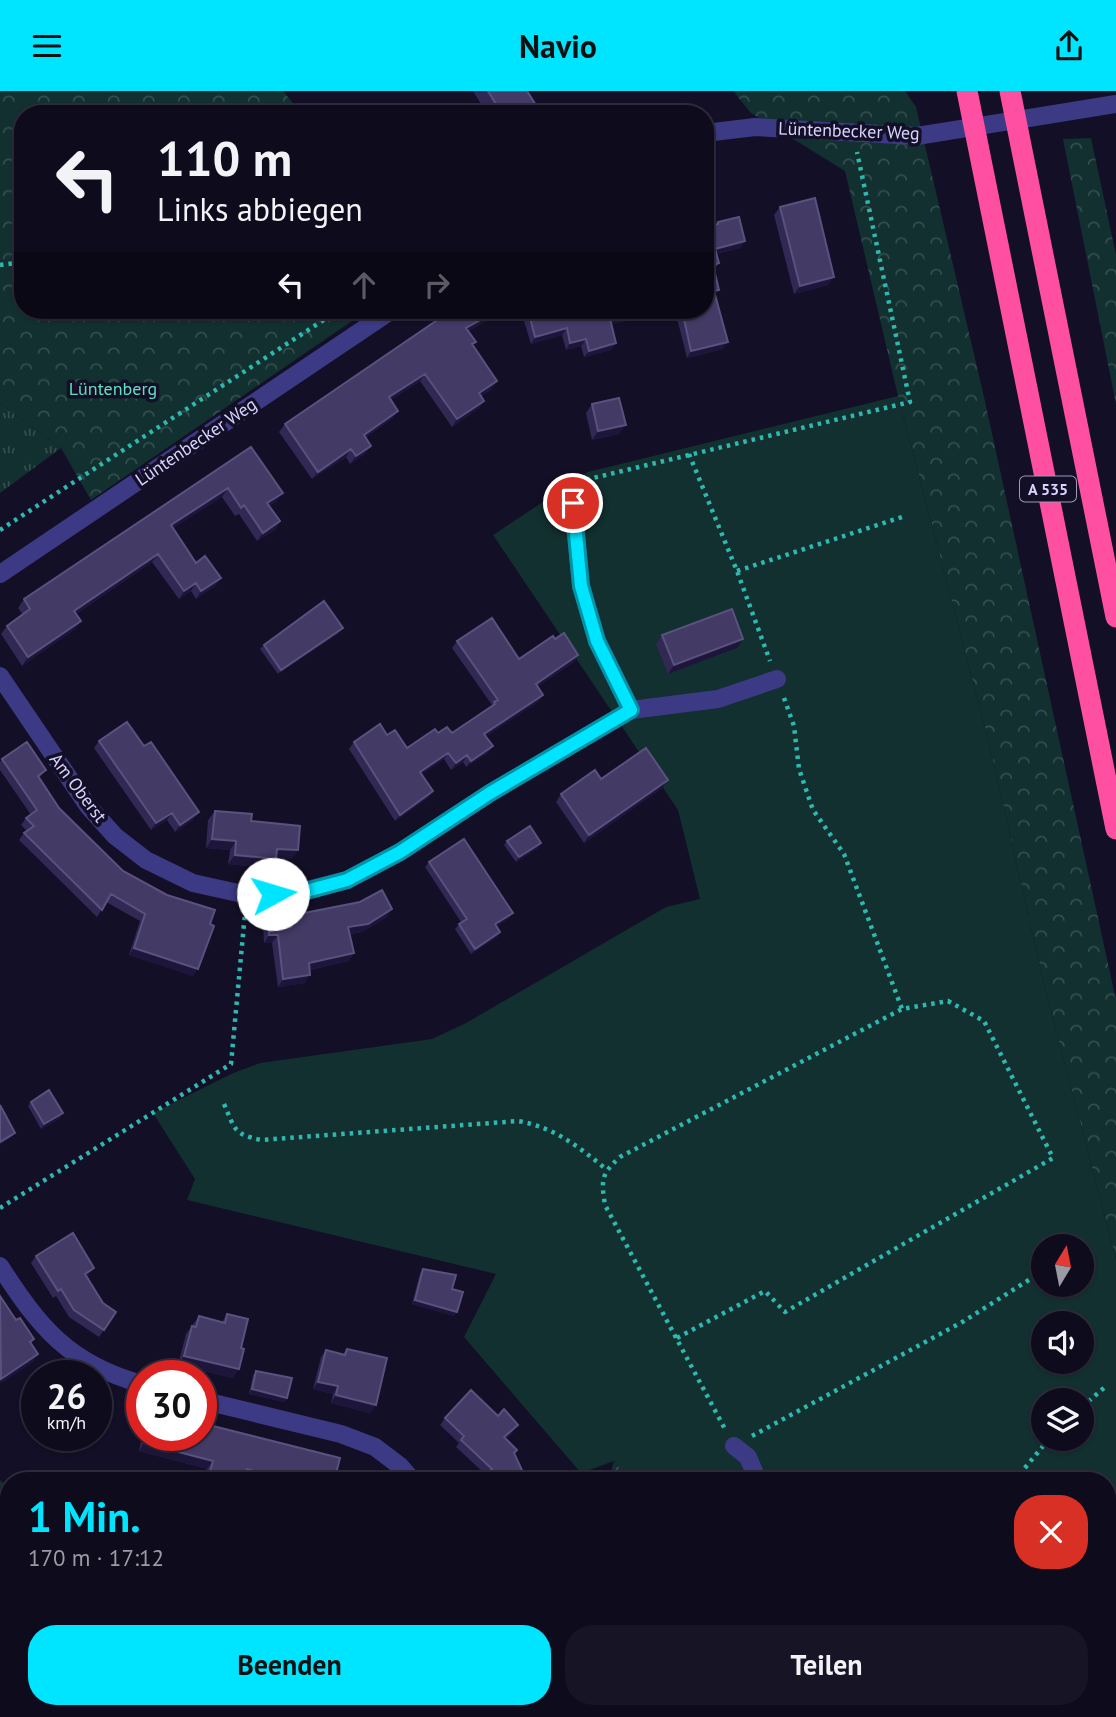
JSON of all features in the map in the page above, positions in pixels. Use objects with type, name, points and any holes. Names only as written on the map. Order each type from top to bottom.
[{"type":"highway","points":[[950,91],[968,99]]},
{"type":"highway","name":"A 535","points":[[1011,94],[1116,617]]},
{"type":"highway","name":"A 535","points":[[968,99],[1116,829]]},
{"type":"street","name":"Lüntenbecker Weg","points":[[714,132],[755,127],[916,136],[1116,104]]},
{"type":"street","name":"Lüntenbecker Weg","points":[[0,575],[379,319]]},
{"type":"street","points":[[573,503],[581,586],[597,641],[631,710],[718,699],[777,679]]},
{"type":"street","name":"Am Oberst","points":[[0,676],[88,806],[115,836],[146,860],[193,883],[247,895],[299,893],[347,880],[400,852],[490,793],[631,710]]},
{"type":"street","points":[[0,1266],[27,1308],[54,1339],[85,1361],[126,1380]]},
{"type":"street","points":[[217,1404],[341,1434],[374,1447],[406,1472]]},
{"type":"street","points":[[734,1446],[748,1457],[754,1472]]},
{"type":"path","points":[[589,479],[909,402],[852,131]]},
{"type":"path","points":[[0,530],[325,319]]},
{"type":"path","points":[[689,454],[737,571],[794,726],[799,769],[813,810],[844,854],[902,1009]]},
{"type":"path","points":[[737,571],[905,516]]},
{"type":"path","points":[[0,1208],[231,1064],[247,895]]},
{"type":"path","points":[[677,1338],[765,1291],[785,1312],[1053,1158],[984,1021],[948,1001],[902,1009],[620,1157],[606,1169],[601,1184],[605,1205],[734,1446],[964,1321],[1031,1279]]},
{"type":"path","points":[[225,1104],[234,1127],[243,1136],[261,1140],[518,1121],[552,1130],[571,1141],[606,1169]]},
{"type":"path","points":[[1094,1397],[1105,1387]]},
{"type":"path","points":[[1022,1472],[1039,1451]]},
{"type":"green space","name":"Lüntenberg","points":[[0,91],[283,91],[295,105],[14,105],[14,319],[355,319],[91,500],[61,448],[0,403]]},
{"type":"green space","points":[[733,91],[905,91],[916,107],[984,397],[1116,1000],[1116,1259],[1045,988],[989,743],[898,396],[845,171],[751,113]]},
{"type":"green space","points":[[1091,138],[1116,255],[1116,404],[1063,139]]},
{"type":"green space","points":[[898,396],[989,743],[1045,988],[1116,1259],[1116,1472],[623,1472],[614,1461],[580,1472],[464,1337],[496,1274],[187,1200],[195,1179],[153,1113],[231,1074],[260,1063],[432,1039],[466,1023],[666,907],[700,899],[678,810],[493,535],[588,472]]},
{"type":"green space","points":[[0,403],[61,448],[0,493]]},
{"type":"green space","points":[[614,1461],[623,1472],[611,1472]]},
{"type":"building","points":[[488,91],[527,91],[536,105],[497,105]]},
{"type":"building","points":[[815,198],[834,277],[800,286],[780,207]]},
{"type":"building","points":[[739,217],[745,241],[715,249],[719,263],[714,265],[714,225]]},
{"type":"building","points":[[714,269],[719,290],[714,291]]},
{"type":"building","points":[[714,291],[728,342],[691,351],[684,319],[714,319]]},
{"type":"building","points":[[439,319],[482,319],[466,328],[476,342],[472,344],[497,381],[479,393],[484,401],[457,419],[425,374],[389,397],[398,411],[364,435],[371,446],[356,456],[351,449],[318,472],[285,424]]},
{"type":"building","points":[[530,319],[610,319],[616,343],[589,351],[586,339],[570,343],[567,328],[535,337]]},
{"type":"building","points":[[619,398],[626,425],[598,431],[592,404]]},
{"type":"building","points":[[251,447],[283,493],[267,503],[280,521],[263,533],[244,505],[241,508],[228,488],[171,525],[196,563],[205,556],[221,578],[201,591],[196,583],[184,591],[158,554],[74,611],[81,621],[28,657],[7,626],[30,609],[24,599]]},
{"type":"building","points":[[324,601],[343,628],[281,670],[264,645]]},
{"type":"building","points":[[732,609],[743,639],[674,665],[662,635]]},
{"type":"building","points":[[492,618],[519,659],[553,636],[555,639],[564,633],[578,655],[536,684],[543,695],[484,734],[493,746],[471,761],[467,755],[456,763],[448,753],[420,772],[433,791],[400,815],[354,742],[380,724],[387,735],[395,730],[407,748],[435,729],[438,733],[447,727],[452,733],[495,704],[498,700],[457,641]]},
{"type":"building","points":[[127,722],[144,746],[151,742],[199,812],[180,825],[172,813],[156,823],[99,741]]},
{"type":"building","points":[[27,742],[46,770],[38,776],[59,808],[123,871],[167,895],[215,910],[210,924],[214,926],[198,969],[134,948],[145,914],[111,894],[102,910],[24,833],[34,826],[26,818],[37,810],[2,759]]},
{"type":"building","points":[[646,748],[668,780],[589,835],[561,794],[595,770],[601,779]]},
{"type":"building","points":[[215,811],[252,814],[251,821],[300,826],[298,850],[277,849],[276,859],[235,855],[236,841],[212,839]]},
{"type":"building","points":[[530,826],[541,843],[519,857],[507,841]]},
{"type":"building","points":[[464,839],[513,913],[495,924],[500,932],[475,949],[459,924],[467,919],[429,862]]},
{"type":"building","points":[[382,890],[392,909],[368,924],[348,927],[354,953],[309,963],[310,975],[283,979],[278,935],[269,935],[269,914],[294,915],[360,902]]},
{"type":"building","points":[[49,1090],[63,1113],[44,1124],[31,1102]]},
{"type":"building","points":[[0,1105],[15,1133],[0,1142]]},
{"type":"building","points":[[73,1233],[94,1268],[85,1274],[103,1303],[116,1312],[104,1330],[74,1310],[61,1289],[58,1291],[36,1256]]},
{"type":"building","points":[[423,1269],[456,1275],[452,1289],[463,1292],[457,1312],[415,1300]]},
{"type":"building","points":[[0,1296],[16,1320],[20,1318],[34,1339],[30,1342],[38,1354],[29,1360],[21,1360],[21,1365],[1,1379]]},
{"type":"building","points":[[227,1314],[248,1319],[239,1369],[217,1364],[217,1360],[184,1356],[192,1326],[196,1327],[199,1316],[225,1323]]},
{"type":"building","points":[[347,1349],[387,1358],[376,1405],[336,1395],[338,1386],[318,1382],[326,1350],[345,1355]]},
{"type":"building","points":[[256,1371],[292,1378],[287,1398],[252,1389]]},
{"type":"building","points":[[471,1390],[498,1416],[504,1409],[518,1425],[504,1437],[517,1450],[514,1453],[523,1472],[489,1472],[492,1469],[461,1440],[464,1436],[445,1418]]},
{"type":"building","points":[[217,1427],[340,1458],[336,1472],[258,1472],[247,1469],[246,1472],[210,1472],[213,1461],[175,1451],[217,1451]]},
{"type":"route","points":[[273,894],[299,893],[347,880],[400,852],[490,793],[631,710],[597,641],[581,586],[573,503]]}]
